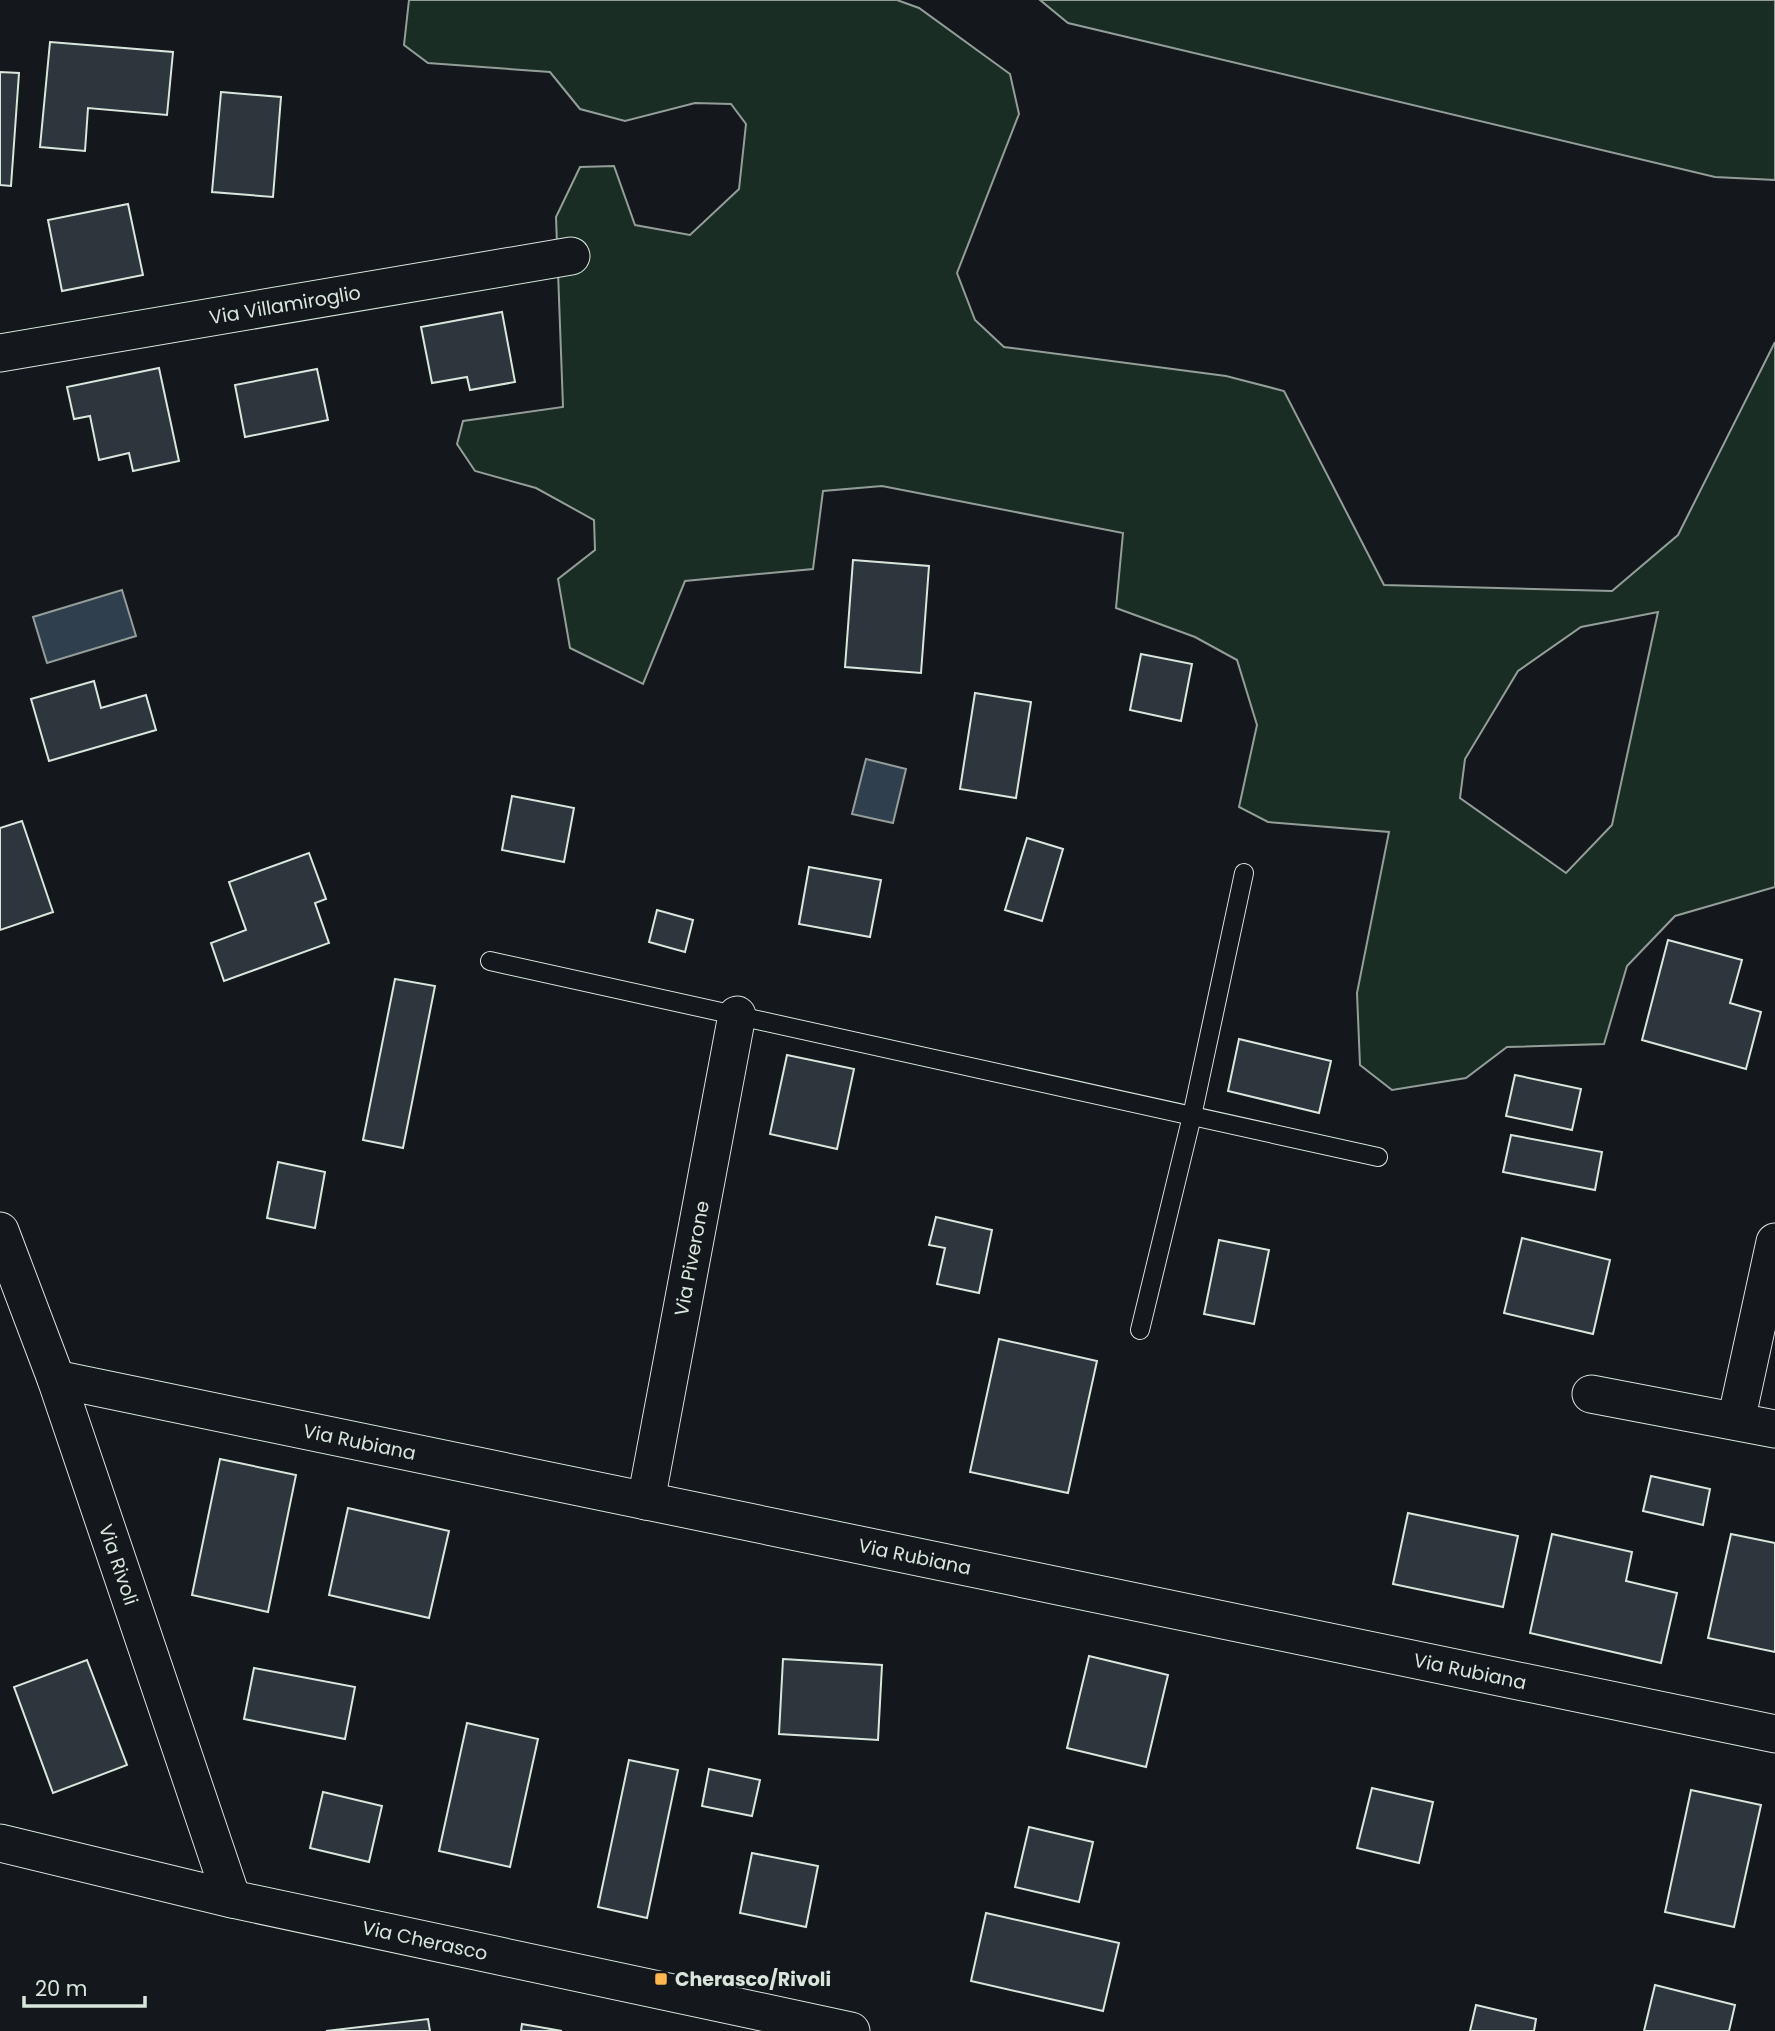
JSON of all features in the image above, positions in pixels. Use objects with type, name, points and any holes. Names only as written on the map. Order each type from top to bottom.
[{"type":"street","name":"Via Villamiroglio","points":[[0,353],[571,256]]},
{"type":"street","name":"Via Piverone","points":[[646,1501],[737,1015]]},
{"type":"street","name":"Via Rivoli","points":[[0,1231],[56,1379],[232,1899]]},
{"type":"street","points":[[1736,1421],[1775,1242]]},
{"type":"street","name":"Via Rubiana","points":[[56,1379],[1775,1734]]},
{"type":"street","points":[[1591,1394],[1775,1429]]},
{"type":"street","name":"Via Cherasco","points":[[0,1843],[232,1899],[851,2031]]},
{"type":"lane","points":[[1140,1331],[1192,1116],[1244,873]]},
{"type":"lane","points":[[490,961],[1378,1157]]},
{"type":"green space","points":[[409,0],[897,0],[919,8],[1010,74],[1019,114],[957,273],[975,320],[1004,347],[1226,376],[1284,391],[1384,585],[1612,591],[1678,535],[1775,342],[1775,887],[1675,916],[1627,966],[1604,1044],[1507,1047],[1466,1078],[1392,1090],[1360,1065],[1357,993],[1389,832],[1268,822],[1239,807],[1257,725],[1237,660],[1195,637],[1116,608],[1123,533],[882,486],[823,491],[813,569],[685,581],[643,684],[570,648],[558,579],[595,550],[594,520],[536,488],[475,471],[457,444],[463,421],[563,407],[556,217],[580,167],[614,166],[635,225],[690,235],[739,189],[746,124],[731,104],[695,103],[625,121],[580,109],[550,72],[428,63],[404,45]],"holes":[[[1658,612],[1612,825],[1566,873],[1460,798],[1465,759],[1518,671],[1581,627]]]},
{"type":"green space","points":[[1040,0],[1775,0],[1775,180],[1715,177],[1068,23]]},
{"type":"water","points":[[122,590],[136,636],[47,663],[33,617]]},
{"type":"water","points":[[866,759],[906,769],[893,823],[852,814]]},
{"type":"building","points":[[50,42],[173,52],[167,115],[88,108],[85,151],[40,147]]},
{"type":"building","points":[[0,72],[19,73],[11,186],[0,185]]},
{"type":"building","points":[[221,92],[281,97],[273,197],[212,192]]},
{"type":"building","points":[[128,204],[143,275],[62,291],[48,220]]},
{"type":"building","points":[[502,312],[515,382],[470,390],[467,377],[432,383],[421,327]]},
{"type":"building","points":[[159,368],[179,461],[133,471],[129,453],[99,460],[90,416],[74,419],[67,387]]},
{"type":"building","points":[[317,369],[328,420],[245,437],[235,385]]},
{"type":"building","points":[[853,560],[929,566],[921,673],[845,667]]},
{"type":"building","points":[[1141,654],[1192,664],[1181,721],[1130,710]]},
{"type":"building","points":[[94,681],[101,708],[146,695],[156,730],[49,761],[31,699]]},
{"type":"building","points":[[975,693],[1031,702],[1016,798],[960,789]]},
{"type":"building","points":[[512,796],[574,808],[564,862],[502,850]]},
{"type":"building","points":[[22,821],[53,912],[0,930],[0,828]]},
{"type":"building","points":[[1027,838],[1063,849],[1042,921],[1005,910]]},
{"type":"building","points":[[309,853],[326,899],[315,903],[329,943],[224,981],[211,943],[246,930],[229,882]]},
{"type":"building","points":[[809,867],[881,880],[870,937],[799,924]]},
{"type":"building","points":[[657,910],[693,920],[685,952],[649,942]]},
{"type":"building","points":[[1668,940],[1742,960],[1730,1003],[1761,1012],[1746,1069],[1642,1040]]},
{"type":"building","points":[[395,979],[435,986],[403,1148],[363,1140]]},
{"type":"building","points":[[1239,1039],[1331,1061],[1319,1113],[1228,1091]]},
{"type":"building","points":[[787,1055],[854,1069],[837,1149],[770,1134]]},
{"type":"building","points":[[1515,1075],[1581,1089],[1572,1130],[1506,1116]]},
{"type":"building","points":[[1511,1135],[1602,1152],[1595,1190],[1503,1172]]},
{"type":"building","points":[[278,1162],[325,1172],[315,1228],[267,1218]]},
{"type":"building","points":[[936,1217],[992,1230],[979,1293],[937,1284],[945,1248],[929,1245]]},
{"type":"building","points":[[1522,1238],[1610,1260],[1593,1334],[1504,1313]]},
{"type":"building","points":[[1219,1240],[1269,1250],[1254,1324],[1204,1314]]},
{"type":"building","points":[[999,1339],[1097,1361],[1068,1493],[970,1472]]},
{"type":"building","points":[[220,1459],[296,1475],[268,1612],[192,1595]]},
{"type":"building","points":[[1651,1476],[1710,1489],[1703,1525],[1643,1511]]},
{"type":"building","points":[[348,1508],[449,1531],[429,1618],[329,1595]]},
{"type":"building","points":[[1408,1513],[1518,1536],[1503,1607],[1393,1584]]},
{"type":"building","points":[[1552,1534],[1632,1552],[1626,1581],[1677,1593],[1661,1663],[1530,1633]]},
{"type":"building","points":[[1731,1534],[1775,1543],[1775,1652],[1708,1638]]},
{"type":"building","points":[[1089,1656],[1168,1675],[1146,1767],[1067,1748]]},
{"type":"building","points":[[783,1659],[882,1665],[878,1740],[779,1734]]},
{"type":"building","points":[[87,1660],[127,1765],[53,1793],[14,1687]]},
{"type":"building","points":[[254,1668],[355,1687],[345,1739],[244,1719]]},
{"type":"building","points":[[467,1723],[538,1739],[510,1867],[439,1851]]},
{"type":"building","points":[[629,1760],[678,1770],[647,1918],[598,1907]]},
{"type":"building","points":[[709,1769],[760,1780],[752,1816],[702,1806]]},
{"type":"building","points":[[1372,1788],[1433,1802],[1419,1863],[1357,1848]]},
{"type":"building","points":[[1691,1790],[1761,1805],[1734,1927],[1665,1912]]},
{"type":"building","points":[[323,1792],[382,1806],[369,1862],[310,1848]]},
{"type":"building","points":[[1029,1827],[1093,1842],[1079,1902],[1015,1887]]},
{"type":"building","points":[[752,1853],[818,1866],[806,1927],[740,1913]]},
{"type":"building","points":[[986,1913],[1119,1943],[1103,2011],[971,1981]]},
{"type":"building","points":[[1655,1985],[1735,2005],[1729,2031],[1644,2031]]},
{"type":"building","points":[[1476,2005],[1536,2019],[1534,2031],[1470,2031]]},
{"type":"building","points":[[428,2019],[430,2031],[326,2031]]},
{"type":"building","points":[[522,2024],[562,2031],[521,2031]]},
{"type":"place","name":"Cherasco/Rivoli","points":[[661,1979]]}]
